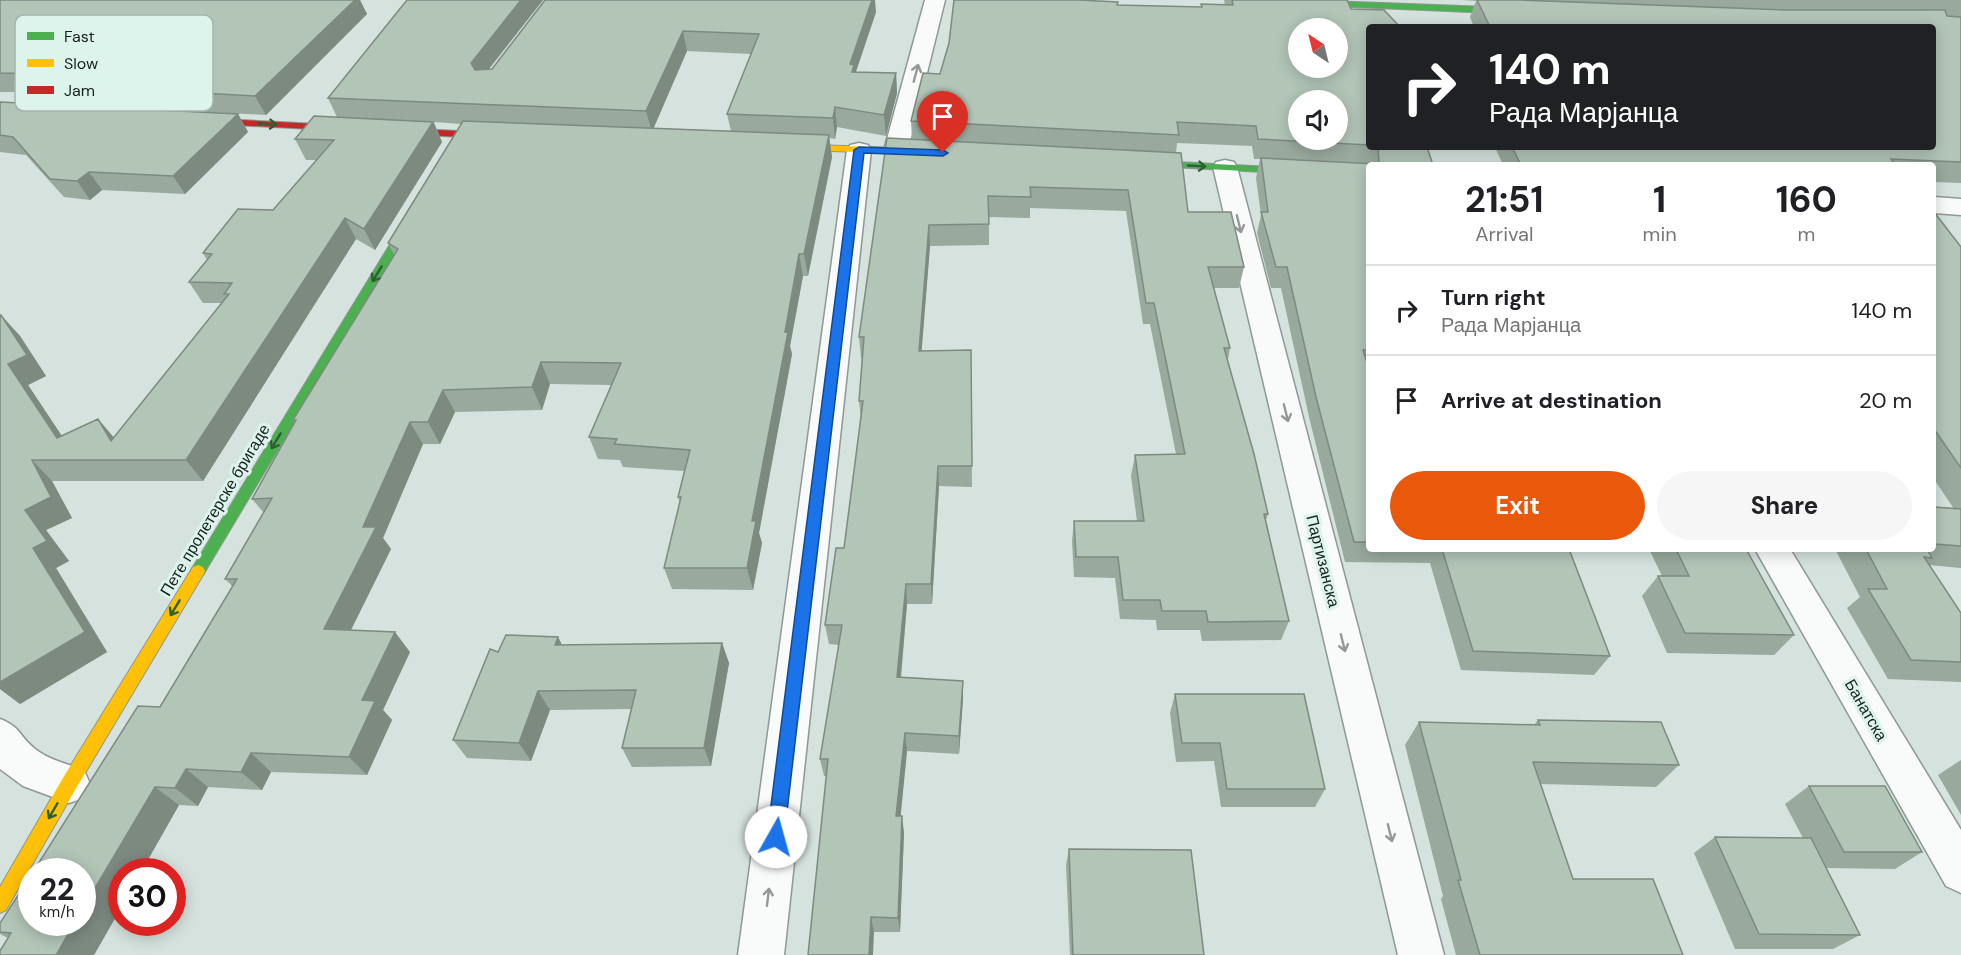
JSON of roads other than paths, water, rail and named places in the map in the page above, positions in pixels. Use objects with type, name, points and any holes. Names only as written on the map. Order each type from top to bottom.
[{"type":"street","points":[[896,150],[935,0]]},
{"type":"street","points":[[1237,0],[1534,11]]},
{"type":"street","points":[[189,120],[458,140],[508,136]]},
{"type":"street","points":[[777,147],[943,153]]},
{"type":"street","points":[[761,955],[859,150]]},
{"type":"street","points":[[1119,162],[1366,175]]},
{"type":"street","name":"Партизанска","points":[[1225,167],[1420,955]]},
{"type":"street","name":"Пете пролетерске бригаде","points":[[0,904],[69,784],[425,195]]},
{"type":"street","points":[[1936,206],[1961,207]]},
{"type":"street","name":"Банатска","points":[[1774,552],[1961,871]]},
{"type":"street","points":[[0,737],[10,754],[35,773],[69,784]]}]
